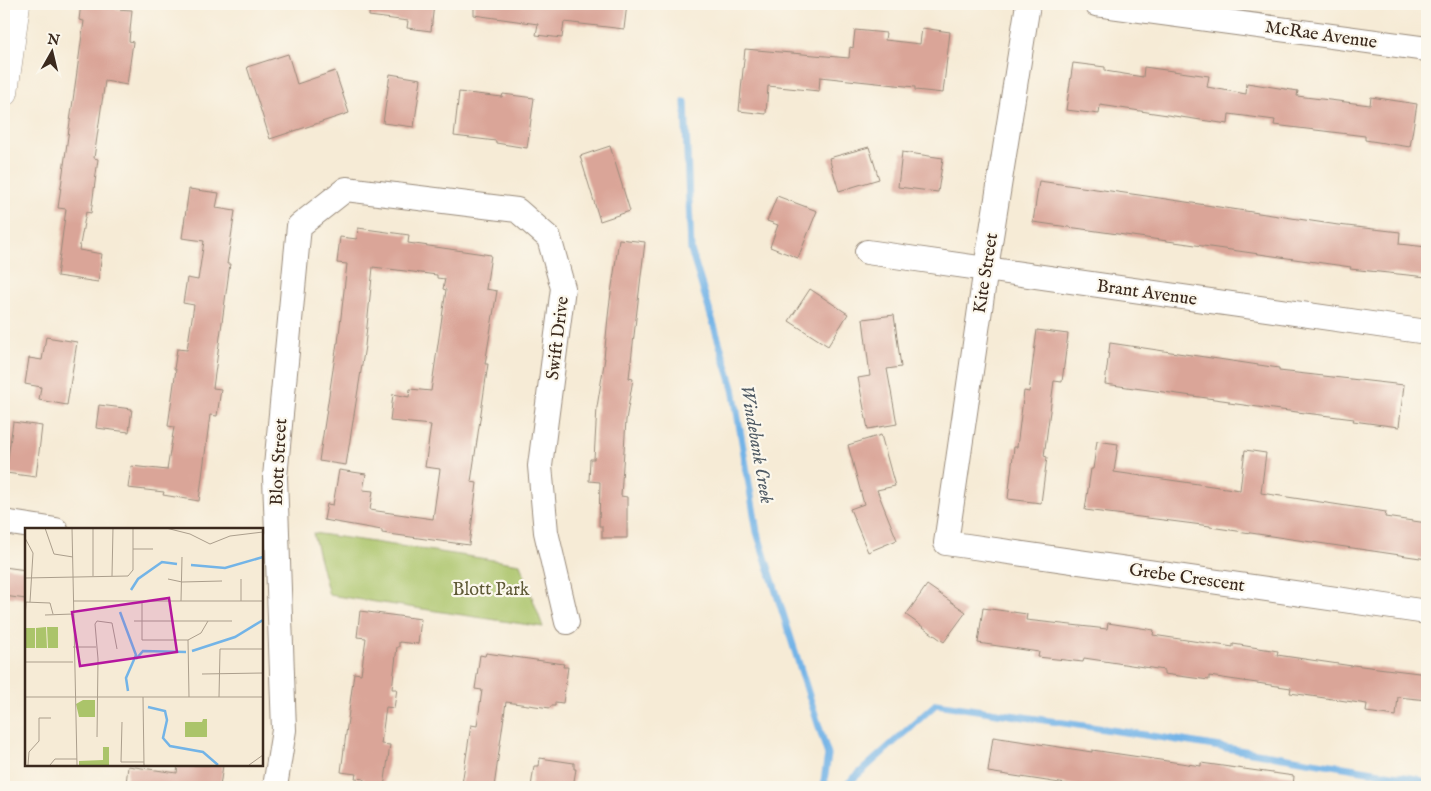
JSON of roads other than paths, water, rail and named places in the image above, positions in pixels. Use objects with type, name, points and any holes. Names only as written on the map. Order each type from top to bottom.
[{"type":"street","points":[[4,92],[7,40],[16,4]]},
{"type":"street","name":"Kite Street","points":[[946,543],[986,268],[1028,4]]},
{"type":"street","name":"McRae Avenue","points":[[1096,4],[1427,48]]},
{"type":"street","name":"Swift Drive","points":[[299,226],[346,190],[517,210],[548,238],[564,288],[540,466],[546,532],[567,622]]},
{"type":"street","name":"Blott Street","points":[[275,787],[284,730],[269,561],[275,477],[299,226]]},
{"type":"street","name":"Brant Avenue","points":[[867,252],[1427,332]]},
{"type":"street","points":[[4,522],[43,528]]},
{"type":"street","name":"Grebe Crescent","points":[[946,543],[1427,612]]},
{"type":"waterway","name":"Windebank Creek","points":[[685,102],[691,250],[733,388],[757,532],[828,755],[823,787]]},
{"type":"waterway","points":[[844,787],[936,704],[1165,738],[1417,779],[1427,784]]},
{"type":"park label","name":"Blott Park","points":[[491,589]]}]
